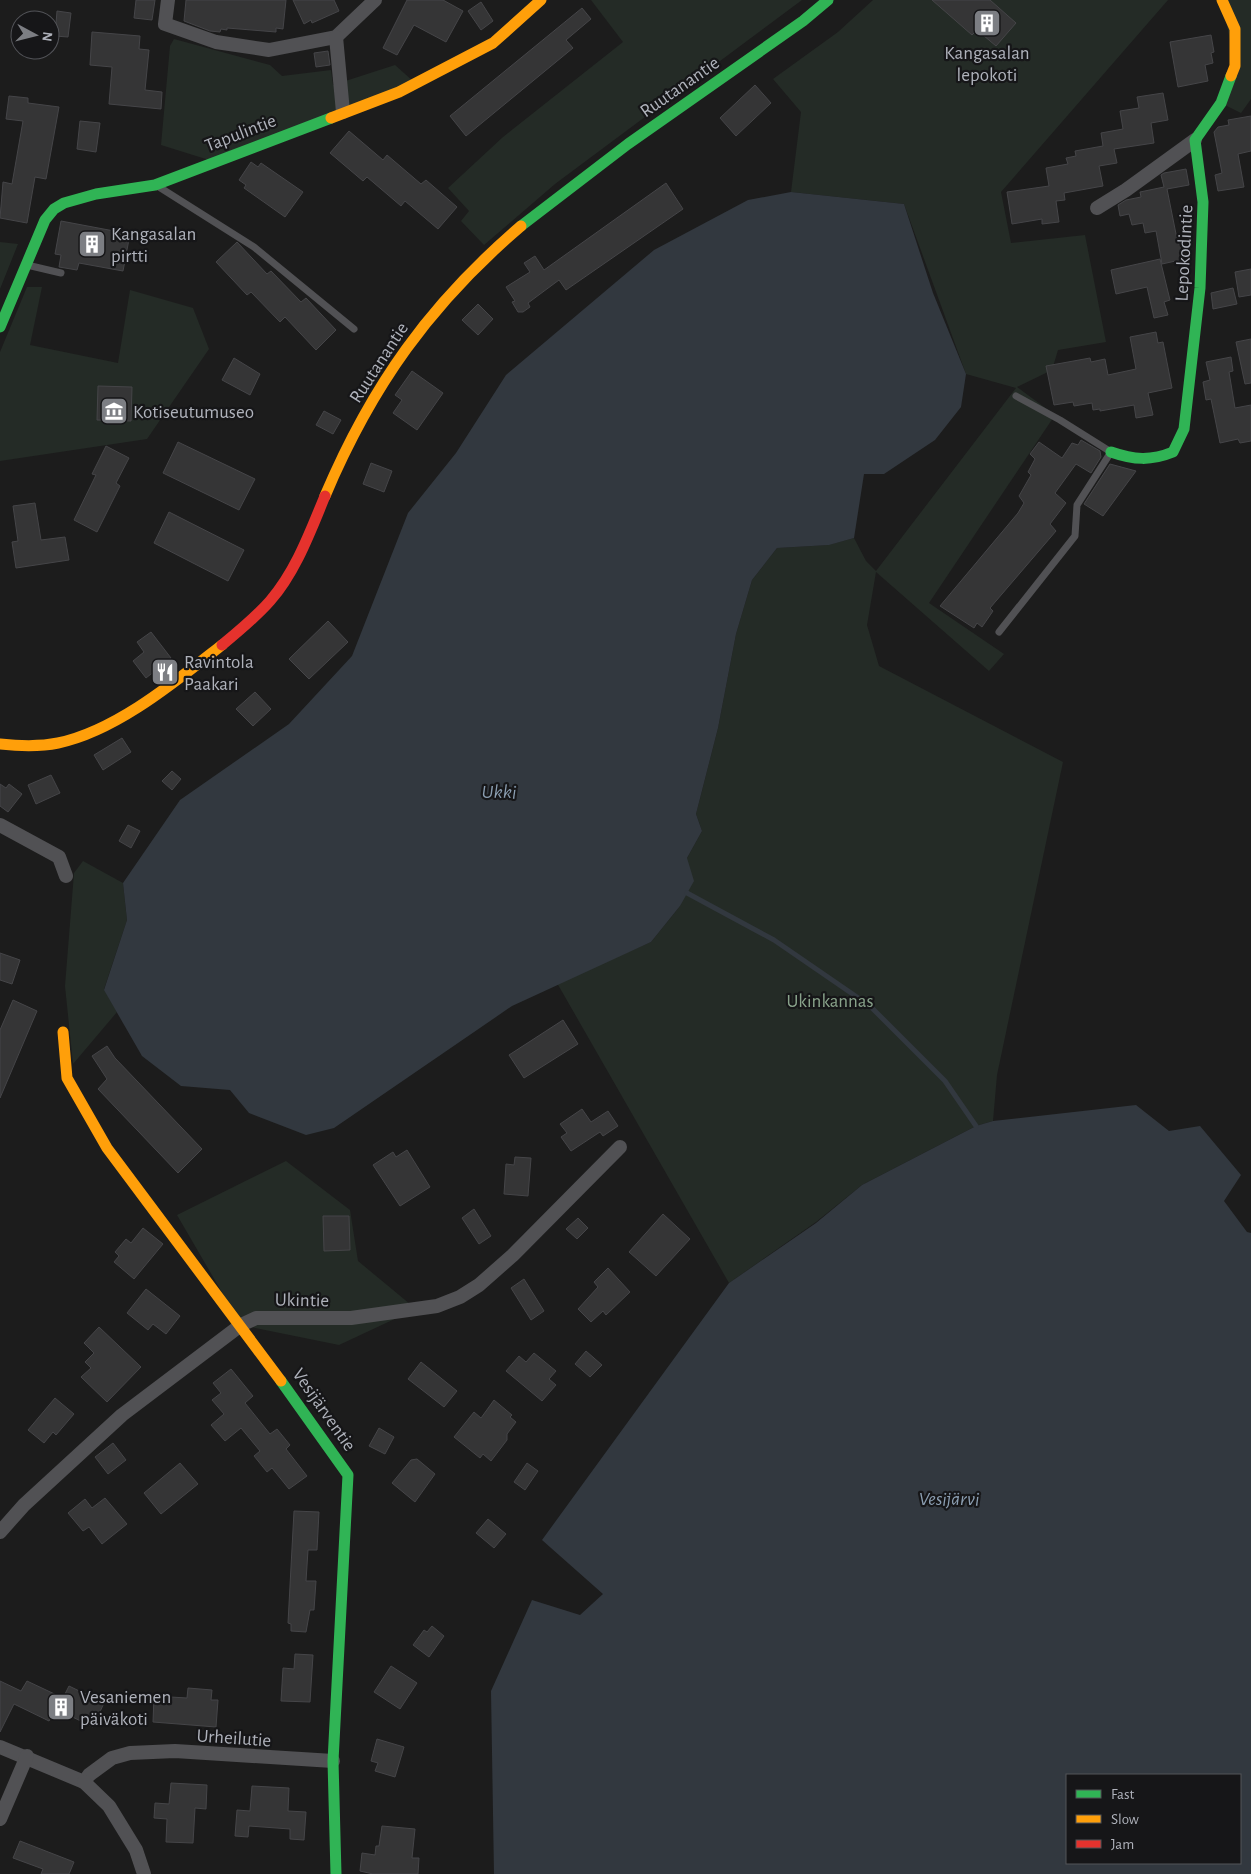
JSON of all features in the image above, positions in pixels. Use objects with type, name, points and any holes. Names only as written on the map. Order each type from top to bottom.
[{"type":"street","points":[[168,0],[165,24],[216,42],[269,50],[336,37],[375,0]]},
{"type":"street","name":"Tapulintie","points":[[0,327],[45,220],[54,209],[64,202],[96,194],[155,185],[398,92],[493,43],[541,0]]},
{"type":"street","name":"Ruutanantie","points":[[0,744],[43,746],[65,742],[104,725],[182,675],[245,625],[275,595],[298,558],[343,457],[369,406],[406,346],[463,279],[575,182],[803,21],[828,0]]},
{"type":"street","points":[[1097,208],[1126,190],[1195,140],[1221,103],[1235,66],[1235,29],[1222,0]]},
{"type":"street","points":[[336,37],[343,112]]},
{"type":"street","name":"Lepokodintie","points":[[1111,452],[1134,460],[1156,460],[1173,452],[1184,429],[1199,298],[1202,241],[1203,202],[1195,140]]},
{"type":"street","points":[[0,825],[59,857],[66,876]]},
{"type":"street","name":"Vesijärventie","points":[[63,1032],[67,1078],[107,1148],[241,1325],[348,1475],[333,1761],[336,1874]]},
{"type":"street","name":"Ukintie","points":[[0,1532],[24,1506],[122,1415],[241,1325],[256,1318],[351,1318],[437,1306],[460,1297],[479,1285],[513,1255],[620,1147]]},
{"type":"street","points":[[0,1747],[27,1756],[84,1782],[109,1806],[136,1850],[144,1874]]},
{"type":"street","name":"Urheilutie","points":[[84,1782],[89,1775],[112,1758],[130,1753],[175,1751],[333,1761]]},
{"type":"street","points":[[0,1819],[27,1756]]},
{"type":"lane","points":[[155,185],[254,247],[354,329]]},
{"type":"lane","points":[[27,265],[61,273]]},
{"type":"lane","points":[[999,632],[1075,536],[1078,505],[1111,452],[1060,420],[1016,396]]},
{"type":"green space","points":[[591,0],[802,0],[555,184],[484,245],[461,221],[469,211],[448,188],[503,137],[623,42]]},
{"type":"green space","name":"Ukinkannas","points":[[873,0],[1168,0],[1001,192],[1011,243],[1085,235],[1106,342],[1058,350],[1052,370],[1017,387],[1055,415],[929,603],[1004,654],[989,671],[876,572],[867,625],[879,666],[1063,762],[997,1075],[993,1121],[976,1126],[862,1185],[816,1222],[729,1283],[557,983],[651,942],[680,906],[687,858],[702,831],[696,814],[718,728],[736,634],[752,580],[777,548],[828,545],[854,538],[866,561],[876,571],[1016,388],[966,374],[904,204],[791,192],[801,112],[773,79],[838,32]]},
{"type":"green space","points":[[1222,0],[1251,0],[1251,99],[1241,113],[1221,103],[1235,66]]},
{"type":"green space","points":[[174,39],[270,65],[282,76],[331,70],[333,85],[395,65],[414,82],[209,160],[161,145],[170,46]]},
{"type":"green space","points":[[0,242],[18,244],[0,289]]},
{"type":"green space","points":[[27,287],[42,287],[30,345],[118,363],[130,290],[193,308],[209,349],[147,439],[0,461],[0,352]]},
{"type":"green space","points":[[83,861],[123,883],[127,920],[104,989],[117,1012],[73,1064],[65,986],[74,873]]},
{"type":"green space","points":[[286,1161],[350,1210],[358,1261],[416,1309],[339,1345],[241,1325],[177,1215]]},
{"type":"water","name":"Ukki","points":[[791,192],[904,204],[933,293],[966,374],[961,407],[935,440],[884,474],[864,474],[854,538],[829,545],[777,548],[752,580],[736,634],[718,728],[696,814],[702,831],[687,858],[694,881],[680,906],[651,942],[512,1006],[334,1128],[306,1135],[249,1113],[230,1090],[181,1086],[142,1056],[104,990],[127,920],[123,883],[180,800],[289,724],[352,656],[408,513],[456,453],[506,375],[654,250],[748,200]]},
{"type":"water","name":"Vesijärvi","points":[[1136,1105],[1169,1131],[1200,1126],[1241,1175],[1224,1201],[1247,1232],[1251,1233],[1251,1874],[494,1874],[491,1691],[532,1600],[580,1615],[603,1594],[542,1540],[729,1283],[816,1223],[862,1185],[976,1126],[993,1121]]},
{"type":"building","points":[[136,0],[155,0],[152,20],[134,18]]},
{"type":"building","points":[[186,0],[286,0],[283,29],[276,28],[276,32],[227,28],[227,30],[221,29],[220,32],[210,31],[184,21]]},
{"type":"building","points":[[293,0],[334,0],[339,11],[312,23],[311,20],[304,24]]},
{"type":"building","points":[[407,0],[443,0],[463,11],[446,42],[414,25],[397,55],[383,48]]},
{"type":"building","name":"Kangasalan lepokoti","points":[[932,0],[990,0],[1016,23],[996,46],[977,30],[972,35]]},
{"type":"building","points":[[481,2],[493,21],[481,30],[468,11]]},
{"type":"building","points":[[582,8],[591,19],[566,40],[573,48],[466,136],[450,116]]},
{"type":"building","points":[[60,11],[71,13],[68,37],[60,36]]},
{"type":"building","points":[[92,32],[140,36],[139,49],[149,50],[145,90],[162,92],[161,109],[109,104],[112,67],[90,65]]},
{"type":"building","points":[[1211,35],[1214,52],[1211,53],[1213,63],[1205,65],[1208,81],[1178,87],[1170,42]]},
{"type":"building","points":[[328,51],[330,65],[316,67],[314,53]]},
{"type":"building","points":[[755,85],[771,103],[736,136],[720,118]]},
{"type":"building","points":[[1163,93],[1168,120],[1151,123],[1154,143],[1114,149],[1117,163],[1099,166],[1103,186],[1064,193],[1065,200],[1056,201],[1059,222],[1042,224],[1042,219],[1012,224],[1007,192],[1049,186],[1046,168],[1068,164],[1066,158],[1076,156],[1075,151],[1103,146],[1101,133],[1123,129],[1120,111],[1139,108],[1137,97]]},
{"type":"building","points":[[9,96],[28,98],[28,103],[59,107],[46,179],[35,177],[27,223],[0,218],[3,182],[12,184],[23,121],[6,119]]},
{"type":"building","points":[[1251,116],[1251,151],[1238,154],[1244,187],[1218,191],[1215,175],[1222,173],[1214,132],[1218,127],[1229,125],[1228,120]]},
{"type":"building","points":[[80,121],[100,123],[96,152],[77,149]]},
{"type":"building","points":[[349,131],[383,160],[387,155],[421,184],[426,180],[457,207],[438,229],[405,201],[401,206],[367,177],[363,181],[330,153]]},
{"type":"building","points":[[251,162],[258,167],[261,163],[303,192],[285,217],[244,188],[246,185],[239,180]]},
{"type":"building","points":[[1186,169],[1189,185],[1167,189],[1178,244],[1185,242],[1189,258],[1162,264],[1156,231],[1145,233],[1143,223],[1132,225],[1129,214],[1120,216],[1118,205],[1126,200],[1141,197],[1140,192],[1164,187],[1161,175],[1164,173]]},
{"type":"building","points":[[666,183],[683,209],[566,290],[559,280],[528,303],[530,307],[523,312],[518,312],[512,302],[515,301],[506,287],[530,272],[524,263],[535,256],[544,270]]},
{"type":"building","name":"Kangasalan pirtti","points":[[61,221],[130,234],[123,271],[79,263],[77,270],[59,267],[61,255],[55,254]]},
{"type":"building","points":[[237,242],[267,274],[271,271],[301,302],[306,298],[336,330],[316,350],[285,317],[280,322],[251,292],[247,295],[216,262]]},
{"type":"building","points":[[1160,259],[1170,300],[1164,302],[1168,315],[1154,318],[1147,287],[1116,294],[1111,270]]},
{"type":"building","points":[[1251,269],[1251,295],[1239,297],[1235,272]]},
{"type":"building","points":[[1233,288],[1237,304],[1213,309],[1211,293]]},
{"type":"building","points":[[478,304],[493,319],[478,335],[462,320]]},
{"type":"building","points":[[1156,332],[1158,343],[1163,342],[1172,388],[1148,393],[1153,415],[1136,418],[1134,405],[1100,411],[1100,409],[1093,410],[1092,403],[1074,406],[1073,402],[1054,405],[1046,366],[1090,358],[1091,362],[1105,359],[1108,375],[1136,369],[1130,337]]},
{"type":"building","points":[[1251,339],[1251,383],[1245,384],[1236,342]]},
{"type":"building","points":[[1231,357],[1233,371],[1229,372],[1235,408],[1251,405],[1251,441],[1240,443],[1238,439],[1220,443],[1211,399],[1206,400],[1203,382],[1210,380],[1206,362]]},
{"type":"building","points":[[234,358],[260,374],[250,395],[222,380]]},
{"type":"building","points":[[412,371],[443,393],[417,430],[393,413],[402,400],[395,395]]},
{"type":"building","name":"Kotiseutumuseo","points":[[98,386],[132,387],[131,421],[97,420]]},
{"type":"building","points":[[324,411],[341,420],[333,434],[316,425]]},
{"type":"building","points":[[1081,440],[1100,451],[1101,457],[1091,473],[1076,464],[1055,493],[1066,503],[1050,524],[1056,531],[990,608],[993,611],[982,627],[977,623],[974,628],[940,606],[1018,513],[1024,503],[1019,496],[1031,475],[1028,472],[1035,459],[1030,454],[1039,442],[1062,458],[1072,443],[1078,445]]},
{"type":"building","points":[[178,442],[255,479],[239,510],[163,473]]},
{"type":"building","points":[[106,446],[129,458],[116,483],[120,486],[97,532],[74,520],[96,475],[92,474]]},
{"type":"building","points":[[371,463],[392,471],[384,492],[363,484]]},
{"type":"building","points":[[1110,464],[1136,471],[1103,516],[1084,504]]},
{"type":"building","points":[[35,503],[41,540],[65,537],[69,560],[16,568],[12,542],[18,541],[13,506]]},
{"type":"building","points":[[169,512],[244,550],[228,581],[154,543]]},
{"type":"building","points":[[328,621],[348,642],[309,679],[289,659]]},
{"type":"building","points":[[151,632],[171,658],[146,678],[133,661],[144,652],[137,642]]},
{"type":"building","points":[[255,692],[271,709],[253,726],[236,709]]},
{"type":"building","points":[[122,738],[131,752],[103,770],[94,755]]},
{"type":"building","points":[[172,771],[181,779],[172,790],[162,781]]},
{"type":"building","points":[[51,775],[60,793],[36,804],[28,785]]},
{"type":"building","points":[[0,784],[6,788],[9,784],[22,794],[8,812],[0,806]]},
{"type":"building","points":[[128,825],[140,831],[131,848],[119,841]]},
{"type":"building","points":[[0,953],[20,960],[12,984],[0,980]]},
{"type":"building","points":[[13,1000],[37,1011],[0,1098],[0,1030]]},
{"type":"building","points":[[563,1020],[578,1044],[524,1078],[509,1055]]},
{"type":"building","points":[[107,1046],[115,1058],[202,1149],[178,1173],[98,1089],[107,1079],[92,1056]]},
{"type":"building","points":[[582,1109],[591,1122],[608,1111],[618,1126],[603,1136],[600,1132],[571,1151],[561,1137],[567,1133],[560,1124]]},
{"type":"building","points":[[407,1150],[430,1187],[400,1206],[373,1165],[393,1152],[396,1157]]},
{"type":"building","points":[[515,1157],[531,1158],[528,1196],[504,1194],[506,1164],[514,1165]]},
{"type":"building","points":[[474,1209],[491,1236],[479,1244],[462,1218]]},
{"type":"building","points":[[663,1214],[690,1239],[656,1276],[629,1252]]},
{"type":"building","points":[[323,1216],[349,1216],[350,1250],[324,1251]]},
{"type":"building","points":[[578,1218],[588,1228],[577,1239],[566,1229]]},
{"type":"building","points":[[143,1228],[163,1244],[134,1279],[114,1262],[119,1256],[115,1252],[126,1239],[131,1243]]},
{"type":"building","points":[[608,1268],[630,1292],[606,1315],[603,1311],[591,1322],[578,1309],[598,1287],[594,1282]]},
{"type":"building","points":[[524,1279],[544,1311],[531,1320],[511,1288]]},
{"type":"building","points":[[146,1289],[180,1316],[166,1334],[153,1324],[148,1330],[127,1313]]},
{"type":"building","points":[[99,1327],[141,1367],[107,1402],[81,1377],[91,1368],[85,1362],[94,1353],[84,1343]]},
{"type":"building","points":[[586,1351],[602,1365],[590,1377],[575,1364]]},
{"type":"building","points":[[534,1353],[556,1371],[549,1379],[556,1385],[542,1401],[506,1371],[519,1356],[526,1362]]},
{"type":"building","points":[[421,1362],[457,1391],[444,1407],[408,1379]]},
{"type":"building","points":[[231,1369],[253,1396],[245,1403],[270,1434],[277,1429],[290,1445],[286,1449],[307,1476],[289,1489],[272,1468],[267,1472],[254,1456],[260,1451],[241,1428],[225,1441],[211,1425],[224,1414],[212,1400],[221,1393],[213,1383]]},
{"type":"building","points":[[55,1398],[74,1414],[56,1435],[53,1432],[44,1443],[28,1430]]},
{"type":"building","points":[[494,1400],[512,1415],[510,1417],[516,1422],[507,1434],[507,1440],[491,1461],[483,1454],[480,1458],[454,1437],[474,1412],[481,1418]]},
{"type":"building","points":[[379,1428],[394,1437],[385,1454],[369,1446]]},
{"type":"building","points":[[113,1443],[126,1460],[108,1474],[95,1457]]},
{"type":"building","points":[[417,1459],[435,1474],[415,1502],[392,1483],[411,1460]]},
{"type":"building","points":[[180,1463],[198,1484],[161,1514],[144,1493]]},
{"type":"building","points":[[527,1463],[538,1471],[525,1490],[514,1482]]},
{"type":"building","points":[[105,1498],[127,1524],[102,1544],[89,1527],[83,1531],[68,1513],[85,1499],[92,1508]]},
{"type":"building","points":[[294,1511],[319,1512],[317,1550],[308,1550],[306,1581],[316,1581],[314,1610],[310,1610],[306,1632],[291,1631],[291,1624],[288,1623]]},
{"type":"building","points":[[488,1519],[506,1534],[494,1548],[476,1533]]},
{"type":"building","points":[[432,1626],[444,1636],[429,1657],[413,1645],[424,1630],[427,1632]]},
{"type":"building","points":[[295,1654],[313,1655],[310,1702],[281,1701],[283,1668],[294,1669]]},
{"type":"building","points":[[391,1666],[417,1683],[400,1709],[374,1692]]},
{"type":"building","name":"Vesaniemen päiväkoti","points":[[0,1681],[21,1691],[27,1681],[63,1698],[69,1686],[104,1703],[93,1727],[56,1709],[49,1721],[14,1704],[0,1732]]},
{"type":"building","points":[[188,1688],[212,1690],[211,1700],[218,1700],[216,1727],[153,1722],[154,1696],[187,1698]]},
{"type":"building","points":[[377,1739],[404,1747],[395,1777],[375,1771],[378,1763],[371,1761]]},
{"type":"building","points":[[171,1783],[207,1785],[206,1809],[195,1808],[193,1843],[166,1842],[167,1819],[154,1818],[155,1803],[169,1804]]},
{"type":"building","points":[[252,1786],[289,1788],[288,1811],[306,1812],[304,1840],[290,1839],[290,1829],[249,1826],[248,1837],[235,1836],[237,1810],[250,1811]]},
{"type":"building","points":[[382,1826],[415,1829],[412,1858],[419,1858],[418,1874],[373,1874],[360,1871],[362,1853],[375,1855],[376,1846],[379,1846]]},
{"type":"building","points":[[20,1841],[74,1862],[69,1874],[41,1874],[43,1869],[13,1858]]},
{"type":"waterway","points":[[687,893],[774,940],[870,1006],[945,1081],[976,1126]]},
{"type":"traffic: fast","points":[[521,226],[628,144],[803,21],[828,0]]},
{"type":"traffic: fast","points":[[1111,452],[1127,457],[1142,458],[1165,455],[1173,452],[1184,429],[1200,288],[1203,202],[1195,140],[1221,103],[1231,76]]},
{"type":"traffic: fast","points":[[0,327],[45,220],[54,209],[64,203],[96,194],[155,185],[331,118]]},
{"type":"traffic: fast","points":[[281,1381],[348,1475],[333,1761],[336,1874]]},
{"type":"traffic: slow","points":[[331,118],[399,92],[493,43],[541,0]]},
{"type":"traffic: slow","points":[[1222,0],[1235,29],[1235,66],[1231,76]]},
{"type":"traffic: slow","points":[[325,496],[363,418],[384,382],[407,349],[431,316],[459,285],[488,255],[521,226]]},
{"type":"traffic: slow","points":[[0,744],[29,746],[58,743],[102,728],[165,689],[222,645]]},
{"type":"traffic: slow","points":[[63,1032],[67,1078],[107,1148],[281,1381]]},
{"type":"traffic: jam","points":[[222,645],[259,613],[279,589],[302,551],[325,496]]},
{"type":"place","name":"Kangasalan lepokoti","points":[[987,23]]},
{"type":"place","name":"Kangasalan pirtti","points":[[92,244]]},
{"type":"place","name":"Kotiseutumuseo","points":[[114,411]]},
{"type":"place","name":"Ravintola Paakari","points":[[165,672]]},
{"type":"place","name":"Vesaniemen päiväkoti","points":[[61,1707]]}]
